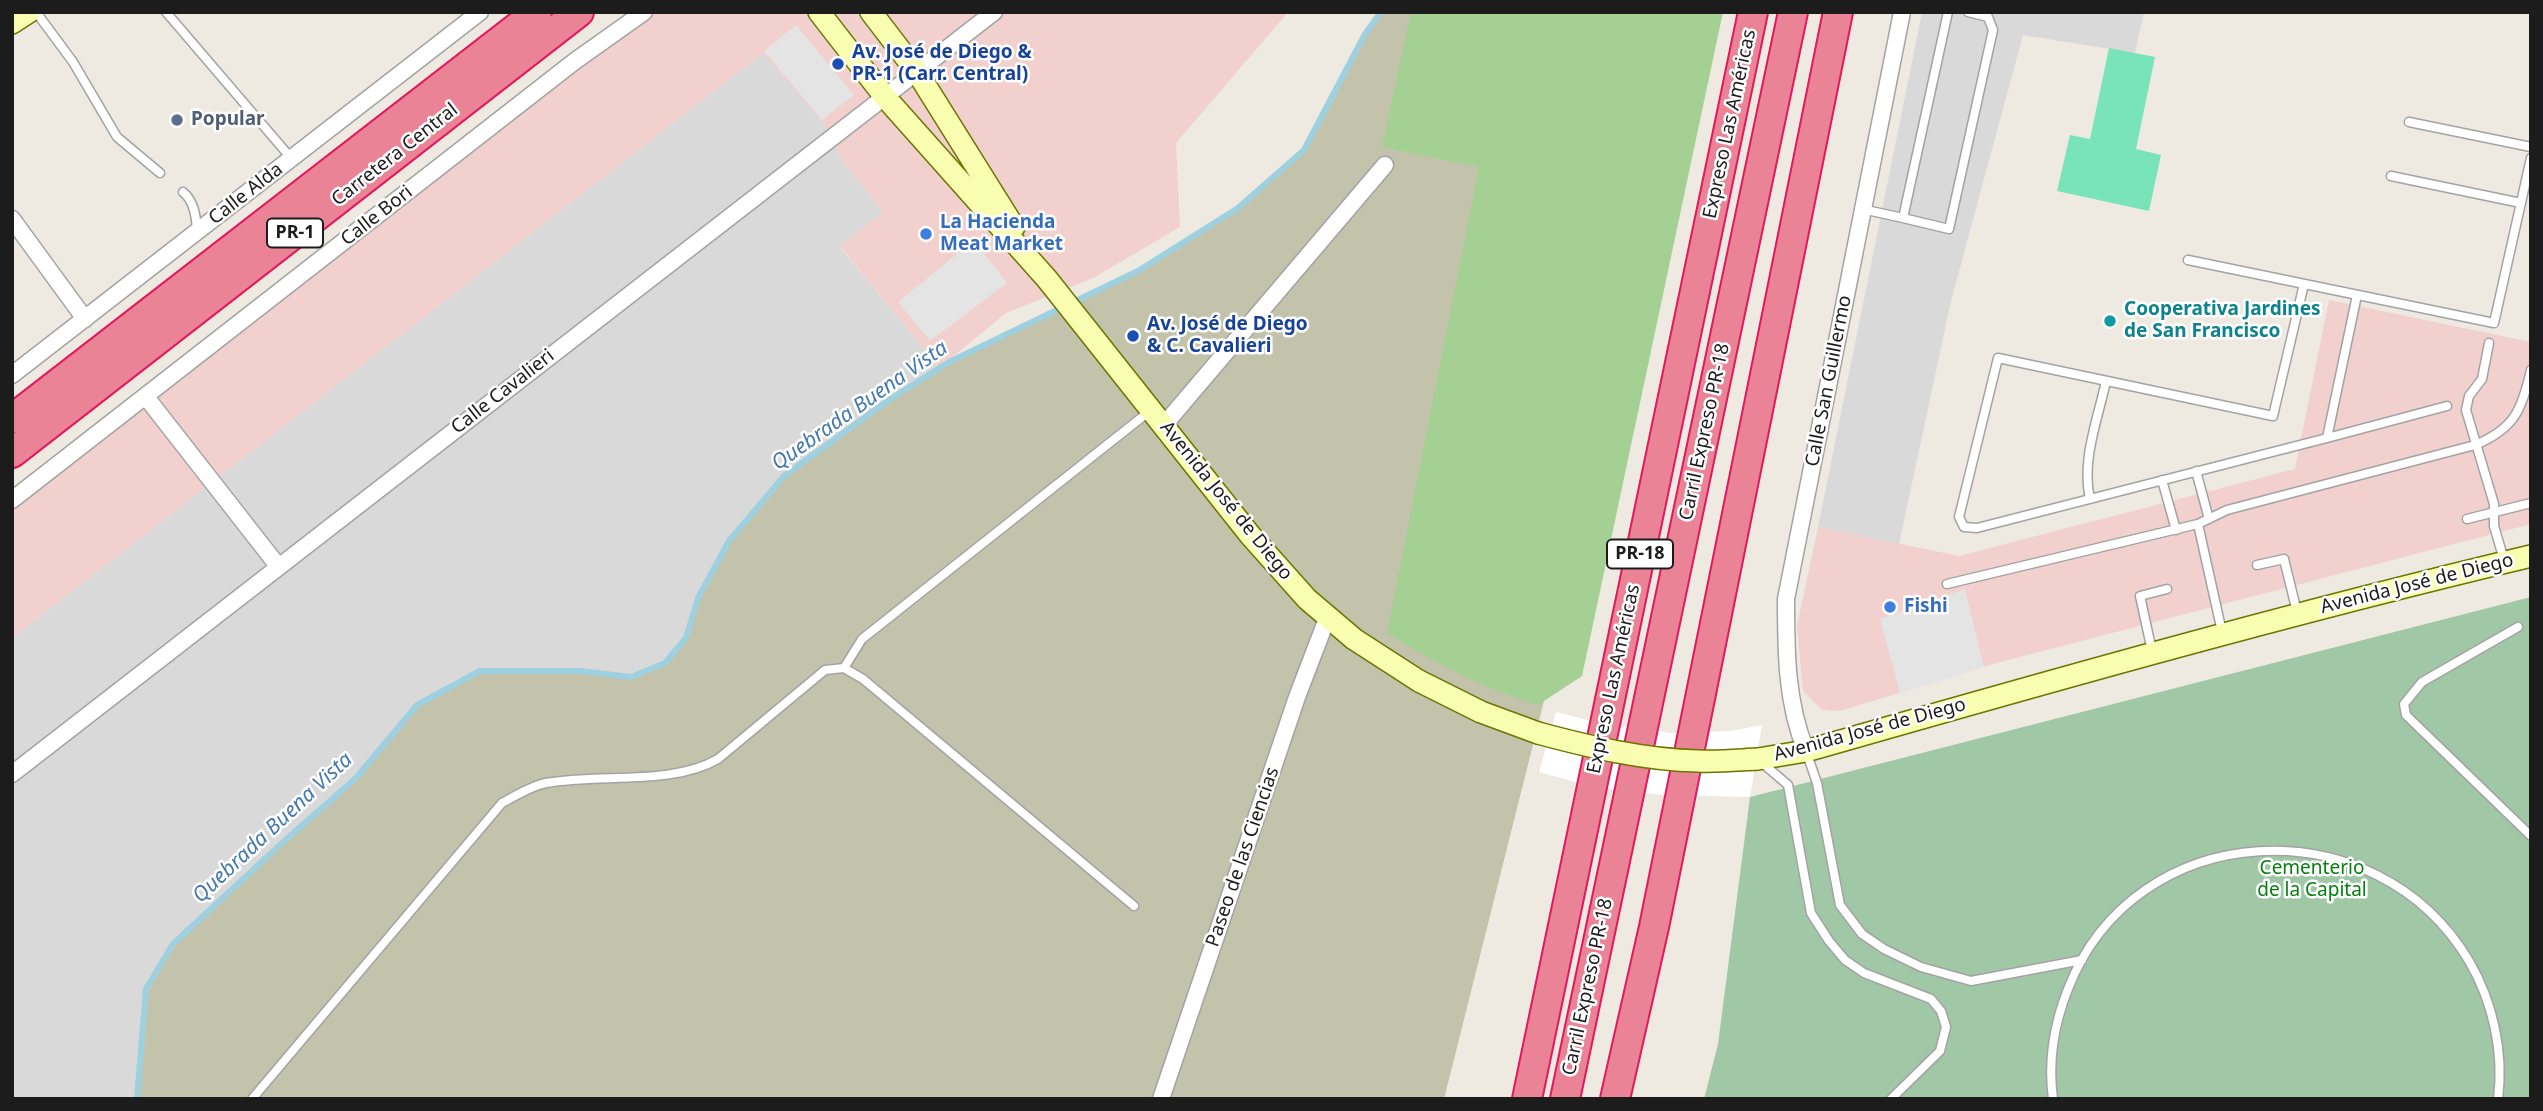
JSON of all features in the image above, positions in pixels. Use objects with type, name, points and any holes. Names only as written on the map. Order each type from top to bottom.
[{"type":"highway","name":"Carretera Central","points":[[12,419],[537,12]]},
{"type":"highway","name":"Carretera Central","points":[[12,453],[579,12]]},
{"type":"highway","name":"Expreso Las Américas","points":[[1527,1099],[1753,12]]},
{"type":"highway","name":"Carril Expreso PR-18","points":[[1565,1099],[1793,12]]},
{"type":"highway","points":[[1615,1099],[1657,913],[1838,12]]},
{"type":"street","points":[[12,23],[29,12]]},
{"type":"street","name":"Calle Alda","points":[[12,375],[480,12]]},
{"type":"street","name":"Calle Bori","points":[[12,500],[575,61],[643,12]]},
{"type":"street","name":"Avenida José de Diego","points":[[818,12],[885,97],[1047,279],[1250,535],[1307,599],[1354,639],[1419,681],[1481,712],[1538,733],[1578,744],[1640,755],[1698,761],[1758,759],[1806,751],[2222,635],[2531,556]]},
{"type":"street","name":"Avenida José de Diego","points":[[871,12],[917,72],[1047,279]]},
{"type":"street","name":"Calle Cavalieri","points":[[12,774],[994,12]]},
{"type":"street","name":"Calle San Guillermo","points":[[1806,751],[1797,729],[1792,705],[1786,659],[1786,599],[1902,12]]},
{"type":"street","points":[[1158,417],[1385,165]]},
{"type":"street","points":[[12,219],[85,319]]},
{"type":"street","points":[[146,397],[278,566]]},
{"type":"street","name":"Paseo de las Ciencias","points":[[1161,1099],[1297,697],[1328,616]]},
{"type":"lane","points":[[36,12],[73,62],[117,137],[160,173]]},
{"type":"lane","points":[[166,12],[291,159]]},
{"type":"lane","points":[[1903,219],[1948,12]]},
{"type":"lane","points":[[1862,208],[1949,229],[1993,30],[1987,17],[1968,12]]},
{"type":"lane","points":[[2409,122],[2531,147]]},
{"type":"lane","points":[[2188,260],[2494,323],[2531,158]]},
{"type":"lane","points":[[2391,176],[2521,203]]},
{"type":"lane","points":[[183,192],[189,197],[196,216],[197,232]]},
{"type":"lane","points":[[2304,284],[2273,416],[1998,358],[1959,517],[1964,527],[1977,528],[2447,406]]},
{"type":"lane","points":[[2327,438],[2357,295]]},
{"type":"lane","points":[[2489,344],[2482,379],[2469,396],[2466,411],[2494,504],[2494,526],[2504,562]]},
{"type":"lane","points":[[1947,584],[2199,524],[2227,510],[2475,445],[2496,437],[2514,419],[2531,369]]},
{"type":"lane","points":[[2090,499],[2086,481],[2088,460],[2106,381]]},
{"type":"lane","points":[[844,668],[862,639],[1158,417]]},
{"type":"lane","points":[[2196,471],[2208,519]]},
{"type":"lane","points":[[2162,480],[2176,530]]},
{"type":"lane","points":[[2467,519],[2531,503]]},
{"type":"lane","points":[[2199,524],[2222,635]]},
{"type":"lane","points":[[2257,565],[2284,559],[2298,615]]},
{"type":"lane","points":[[2153,654],[2140,596],[2167,589]]},
{"type":"lane","points":[[2518,627],[2421,682],[2403,704],[2406,715],[2531,836]]},
{"type":"lane","points":[[252,1099],[502,803],[544,783],[671,775],[705,766],[718,759],[824,670],[844,668],[863,679],[1134,906]]},
{"type":"lane","points":[[1806,751],[1817,783],[1840,905],[1862,934],[1884,949],[1921,967],[1971,981],[2082,960]]},
{"type":"lane","points":[[1758,759],[1788,785],[1811,913],[1829,941],[1845,960],[1864,973],[1931,999],[1941,1012],[1946,1027],[1940,1051],[1894,1098]]},
{"type":"lane","points":[[2053,1099],[2051,1071],[2057,1024],[2071,980],[2095,940],[2127,905],[2166,877],[2199,863],[2234,854],[2281,850],[2329,856],[2352,863],[2415,898],[2432,914],[2463,951],[2475,971],[2492,1016],[2500,1063],[2498,1099]]},
{"type":"shaded area","points":[[644,12],[1288,12],[1176,143],[1180,227],[1093,278],[1006,313],[939,368],[840,246],[883,212],[843,162],[823,123],[763,53],[12,638],[12,500]]},
{"type":"shaded area","points":[[1381,12],[1717,12],[1444,1099],[137,1099],[146,989],[173,944],[355,779],[417,705],[480,671],[580,671],[631,677],[665,663],[686,638],[698,598],[729,541],[784,476],[886,402],[949,362],[1138,271],[1238,208],[1304,150],[1365,34]]},
{"type":"shaded area","points":[[1922,12],[2144,12],[2135,53],[2023,35],[1951,301],[1899,544],[1818,527]]},
{"type":"shaded area","points":[[796,25],[854,95],[822,120],[764,51]]},
{"type":"shaded area","points":[[764,52],[823,123],[843,162],[883,212],[840,247],[939,368],[886,402],[784,476],[698,598],[686,638],[665,663],[631,677],[580,671],[480,671],[417,705],[355,779],[173,944],[146,989],[137,1099],[12,1099],[12,638]]},
{"type":"shaded area","points":[[974,240],[1007,283],[930,341],[898,302]]},
{"type":"shaded area","points":[[2329,300],[2531,342],[2531,524],[1993,664],[1840,711],[1822,710],[1803,691],[1797,626],[1818,527],[1959,556],[2295,469]]},
{"type":"shaded area","points":[[1965,589],[1984,667],[1900,693],[1880,619]]},
{"type":"green space","points":[[1411,12],[1723,12],[1582,676],[1538,705],[1460,674],[1387,633],[1479,167],[1382,147]]},
{"type":"green space","points":[[2109,48],[2155,57],[2136,149],[2161,155],[2149,211],[2057,191],[2070,135],[2090,139]]},
{"type":"green space","name":"Cementerio de la Capital","points":[[2531,597],[2531,1099],[1704,1099],[1718,1044],[1750,797]]},
{"type":"pier","points":[[1556,712],[1599,723],[1671,733],[1731,731],[1762,725],[1750,797],[1623,791],[1539,772]]},
{"type":"waterway","name":"Quebrada Buena Vista","points":[[137,1099],[146,989],[173,944],[355,779],[417,705],[480,671],[580,671],[631,677],[665,663],[686,638],[698,598],[729,541],[784,476],[886,402],[949,362],[1138,271],[1238,208],[1304,150],[1365,34],[1381,12]]},
{"type":"place","name":"Av. José de Diego & PR-1 (Carr. Central)","points":[[838,64]]},
{"type":"place","name":"Popular","points":[[177,120]]},
{"type":"place","name":"La Hacienda Meat Market","points":[[926,234]]},
{"type":"place","name":"Cooperativa Jardines de San Francisco","points":[[2110,321]]},
{"type":"place","name":"Av. José de Diego & C. Cavalieri","points":[[1133,336]]},
{"type":"place","name":"Fishi","points":[[1890,607]]}]
